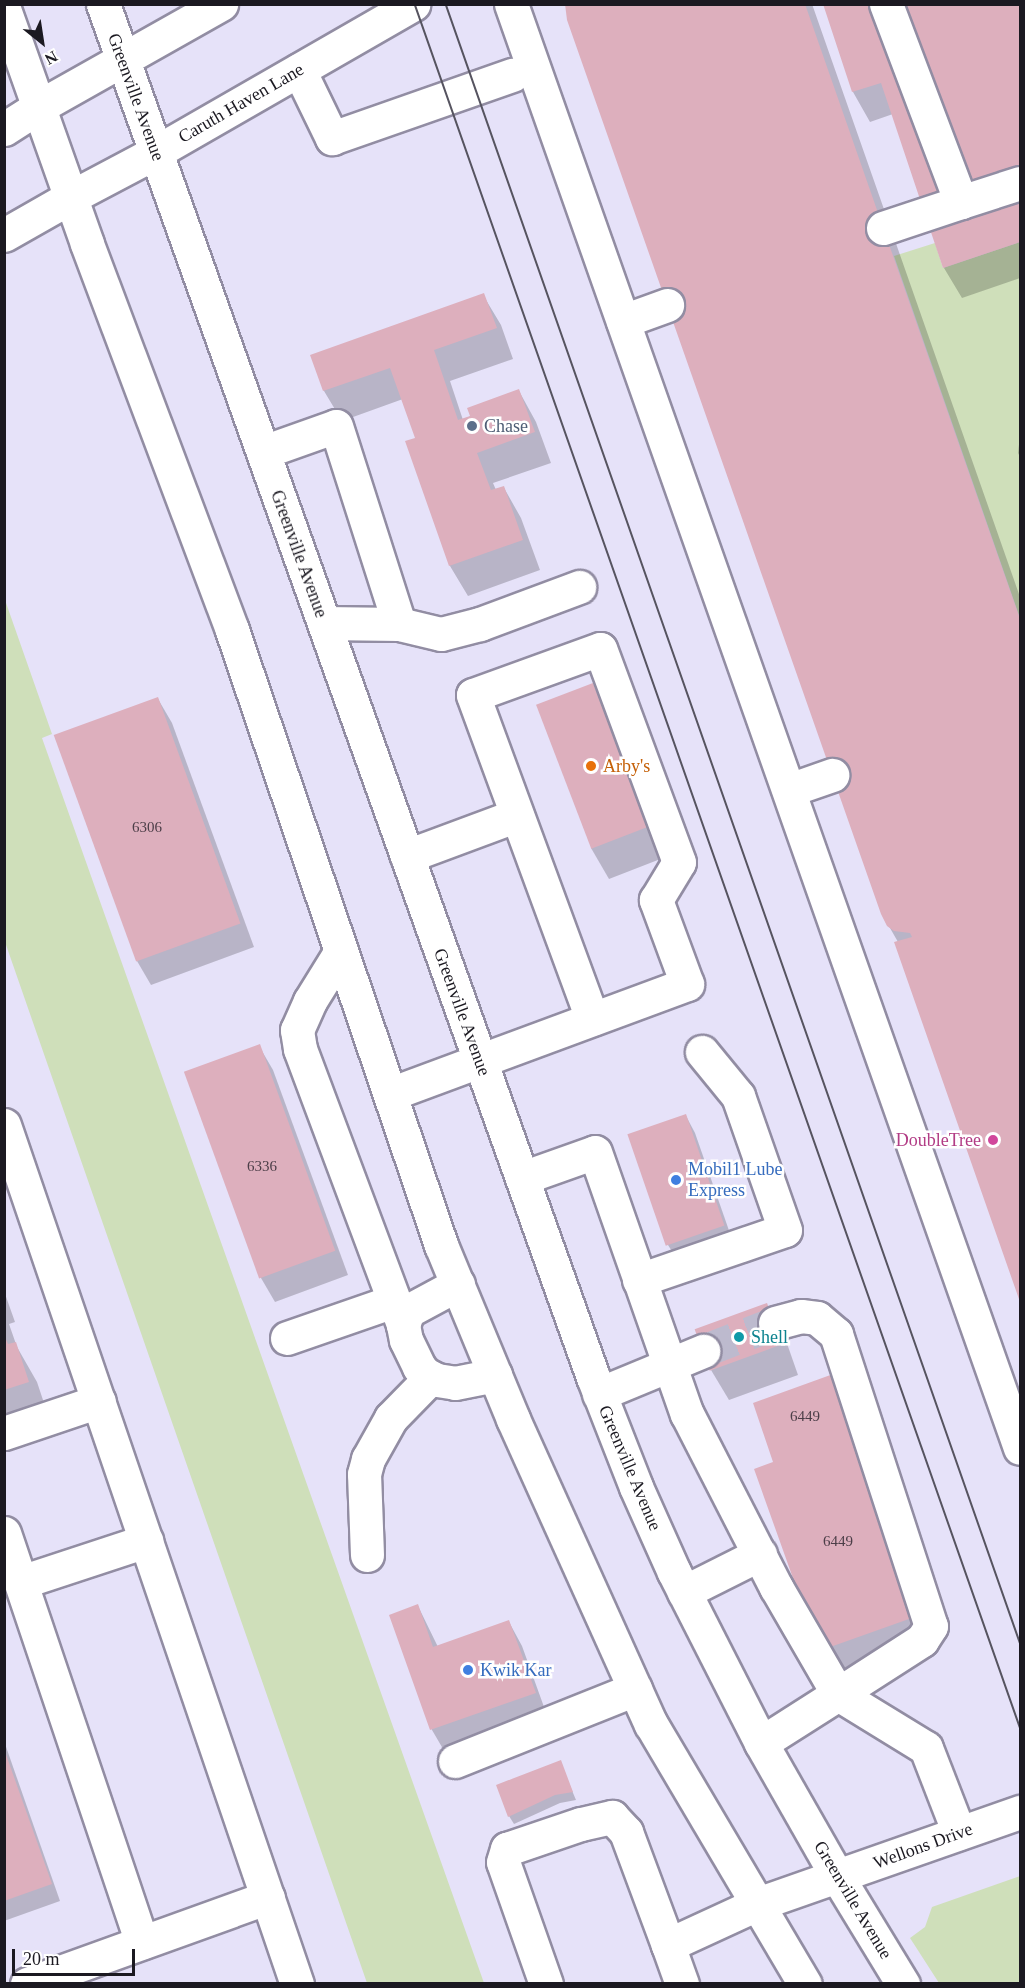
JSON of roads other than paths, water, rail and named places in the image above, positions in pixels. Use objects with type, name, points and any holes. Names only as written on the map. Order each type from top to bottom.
[{"type":"main road","name":"Greenville Avenue","points":[[103,4],[479,1061],[599,1394],[636,1486],[684,1592],[761,1743],[837,1876],[903,1983]]},
{"type":"main road","points":[[4,129],[123,58],[221,4]]},
{"type":"main road","name":"Caruth Haven Lane","points":[[4,235],[156,152],[412,4]]},
{"type":"main road","points":[[511,4],[1020,1448]]},
{"type":"main road","points":[[886,4],[961,202]]},
{"type":"main road","points":[[4,9],[71,197],[232,630],[390,1094],[458,1284],[495,1375],[651,1724],[805,1983]]},
{"type":"main road","points":[[299,70],[333,138],[512,75]]},
{"type":"main road","points":[[883,228],[1020,183]]},
{"type":"main road","points":[[623,321],[667,305]]},
{"type":"main road","points":[[263,452],[336,426],[399,624]]},
{"type":"main road","points":[[324,623],[399,624],[441,634],[480,624],[579,587]]},
{"type":"main road","points":[[390,1094],[687,984],[656,900],[679,862],[600,649],[473,696],[592,1019]]},
{"type":"main road","points":[[789,790],[831,775]]},
{"type":"main road","points":[[406,856],[517,815]]},
{"type":"main road","points":[[342,951],[310,1000],[297,1030],[300,1049],[406,1340],[419,1367],[431,1377],[455,1383],[495,1375]]},
{"type":"main road","points":[[639,1280],[785,1230],[738,1096],[702,1052]]},
{"type":"main road","points":[[4,1125],[297,1983]]},
{"type":"main road","points":[[522,1178],[595,1152],[687,1413],[760,1554],[838,1694],[926,1748],[959,1833]]},
{"type":"main road","points":[[287,1338],[408,1311],[458,1284]]},
{"type":"main road","points":[[761,1743],[922,1640],[931,1626],[836,1334],[817,1318],[801,1316],[775,1323]]},
{"type":"main road","points":[[599,1394],[703,1351]]},
{"type":"main road","points":[[367,1555],[364,1474],[368,1459],[391,1418],[431,1377]]},
{"type":"main road","points":[[4,1432],[99,1401]]},
{"type":"main road","points":[[4,1533],[142,1942]]},
{"type":"main road","points":[[21,1582],[146,1541]]},
{"type":"main road","points":[[684,1592],[760,1554]]},
{"type":"main road","points":[[455,1761],[635,1689]]},
{"type":"main road","name":"Wellons Drive","points":[[668,1945],[758,1904],[1020,1812]]},
{"type":"main road","points":[[546,1983],[503,1862],[507,1849],[581,1824],[612,1817],[626,1832],[682,1983]]},
{"type":"main road","points":[[27,1983],[268,1897]]},
{"type":"tunnel","points":[[703,1351],[775,1323]]},
{"type":"tram line","points":[[415,4],[1020,1727]]},
{"type":"tram line","points":[[446,4],[1020,1642]]},
{"type":"place","name":"Chase","points":[[472,426]]},
{"type":"place","name":"Arby's","points":[[591,766]]},
{"type":"place","name":"DoubleTree","points":[[993,1140]]},
{"type":"place","name":"Mobil1 Lube Express","points":[[676,1180]]},
{"type":"place","name":"Shell","points":[[739,1337]]},
{"type":"place","name":"Kwik Kar","points":[[468,1670]]}]
